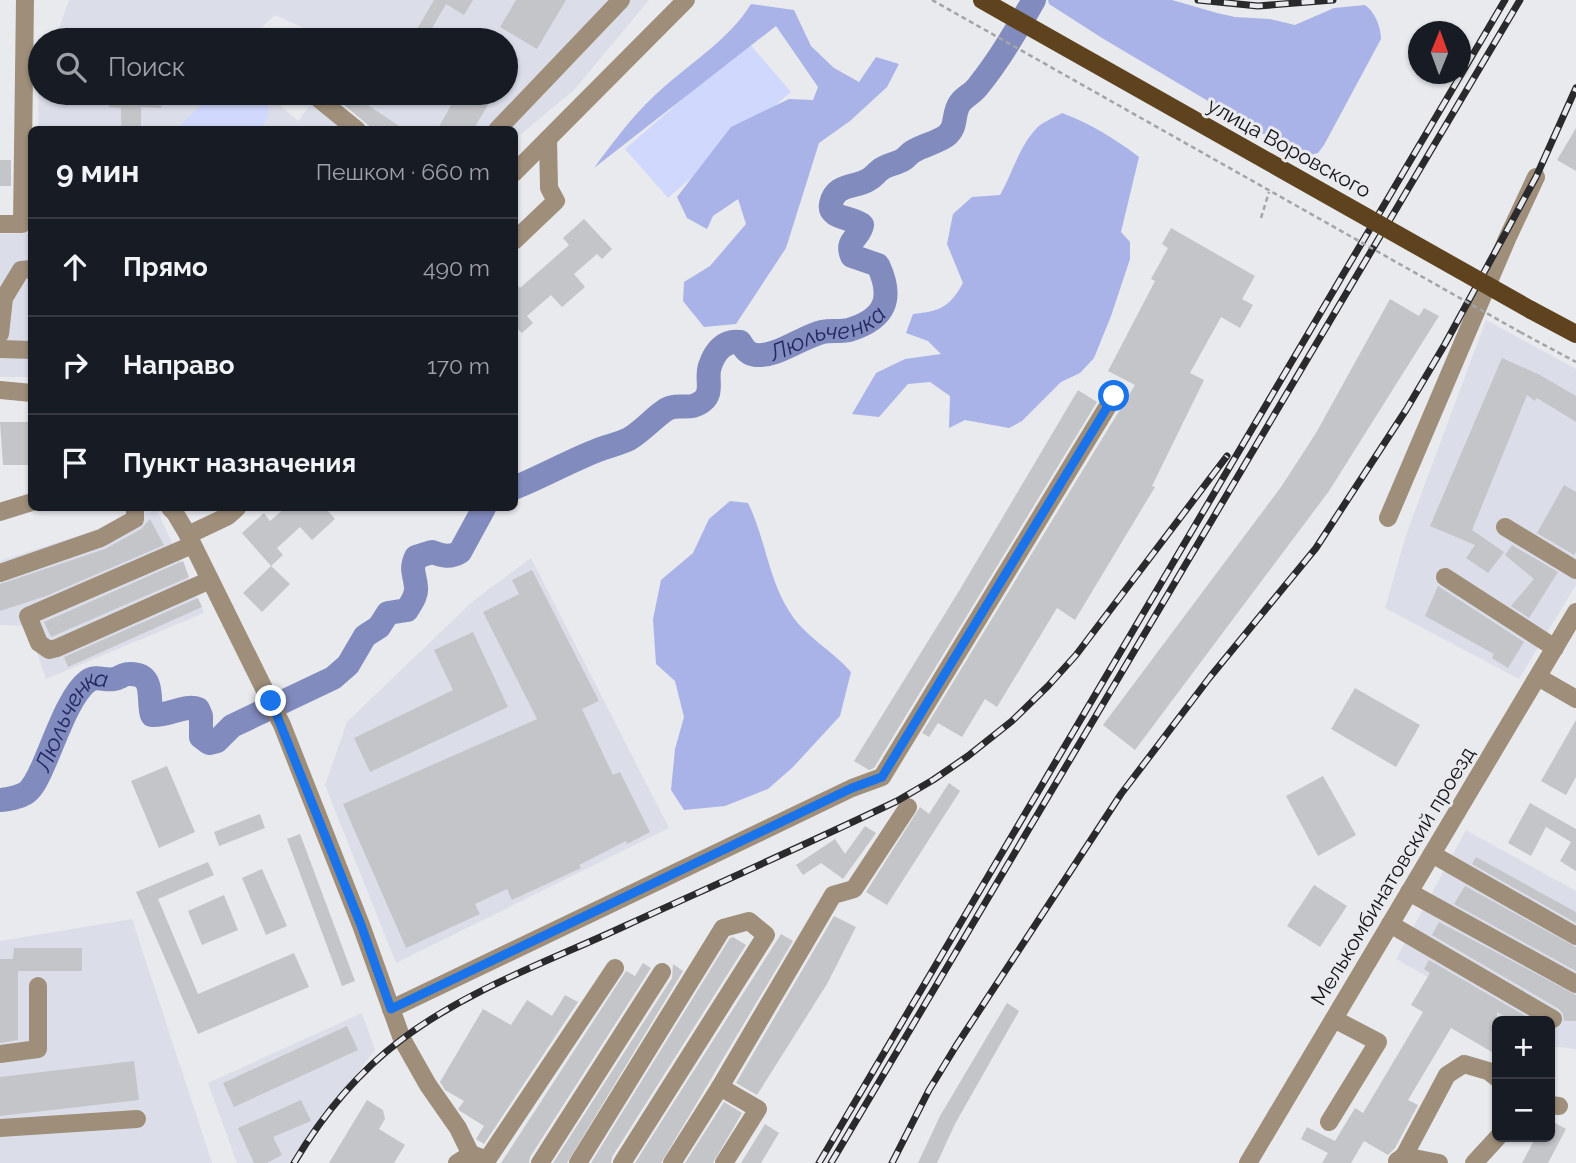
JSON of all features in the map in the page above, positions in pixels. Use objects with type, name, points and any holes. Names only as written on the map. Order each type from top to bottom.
[{"type":"main road","name":"улица Воровского","points":[[982,0],[1576,334]]},
{"type":"street","points":[[0,224],[22,224],[24,0]]},
{"type":"street","points":[[501,126],[621,0]]},
{"type":"street","points":[[518,169],[686,0]]},
{"type":"street","points":[[326,105],[352,126]]},
{"type":"street","points":[[518,238],[556,201],[549,188],[548,139]]},
{"type":"street","points":[[1388,518],[1501,251],[1536,177]]},
{"type":"street","points":[[0,270],[26,270]]},
{"type":"street","points":[[0,334],[4,299],[26,270]]},
{"type":"street","points":[[0,349],[28,350]]},
{"type":"street","points":[[0,390],[28,393]]},
{"type":"street","points":[[391,1009],[852,788],[882,777],[1114,396]]},
{"type":"street","points":[[0,512],[28,503]]},
{"type":"street","points":[[0,573],[102,538],[135,519],[135,511]]},
{"type":"street","points":[[174,511],[282,725],[361,925],[402,1039],[428,1085],[458,1128],[467,1160],[487,1160],[615,968]]},
{"type":"street","points":[[210,580],[49,650],[39,643],[28,616],[190,540],[234,511]]},
{"type":"street","points":[[1505,527],[1576,570]]},
{"type":"street","points":[[1445,577],[1555,648]]},
{"type":"street","name":"Мелькомбинатовский проезд","points":[[1248,1163],[1576,612]]},
{"type":"street","points":[[1538,677],[1576,699]]},
{"type":"street","points":[[672,1163],[833,895],[854,889],[908,807]]},
{"type":"street","points":[[1432,855],[1576,936]]},
{"type":"street","points":[[1409,892],[1576,984]]},
{"type":"street","points":[[578,1163],[723,928],[749,921],[766,934],[622,1163]]},
{"type":"street","points":[[1390,924],[1548,1016]]},
{"type":"street","points":[[540,1163],[662,972]]},
{"type":"street","points":[[0,1055],[38,1049],[38,986]]},
{"type":"street","points":[[1329,1122],[1378,1042],[1334,1019]]},
{"type":"street","points":[[1439,1163],[1399,1160],[1447,1075],[1464,1064],[1492,1075]]},
{"type":"street","points":[[720,1087],[758,1109],[724,1163]]},
{"type":"street","points":[[0,1128],[138,1119]]},
{"type":"street","points":[[1474,1163],[1493,1142]]},
{"type":"path","points":[[932,0],[1269,192],[1576,362]]},
{"type":"path","points":[[1261,218],[1269,192]]},
{"type":"shaded area","points":[[69,0],[649,0],[574,90],[518,137],[518,126],[399,126],[367,105],[518,105],[518,28],[303,28],[275,15],[261,28],[59,28]]},
{"type":"shaded area","points":[[1048,0],[1172,0],[1235,17],[1270,19],[1295,25],[1334,8],[1365,5],[1377,20],[1381,39],[1324,145],[1318,153],[1307,156],[1267,136],[1102,38],[1049,4]]},
{"type":"shaded area","points":[[751,4],[794,10],[811,46],[834,68],[859,82],[876,57],[899,64],[887,87],[850,121],[819,143],[786,248],[736,324],[704,327],[683,301],[684,282],[710,266],[746,224],[738,199],[713,216],[707,229],[687,218],[677,197],[731,127],[789,99],[813,100],[818,87],[776,26],[594,168],[645,105],[733,28]]},
{"type":"shaded area","points":[[748,42],[791,92],[668,198],[625,149]]},
{"type":"shaded area","points":[[39,105],[279,105],[298,121],[310,105],[336,105],[328,115],[341,126],[38,126]]},
{"type":"shaded area","points":[[200,105],[268,107],[268,116],[263,126],[180,126]]},
{"type":"shaded area","points":[[1062,113],[1102,132],[1139,157],[1121,232],[1130,242],[1130,259],[1094,358],[1080,373],[1061,382],[1022,421],[1009,428],[965,420],[949,428],[950,396],[930,382],[908,384],[879,417],[852,414],[876,373],[905,359],[941,354],[928,341],[906,333],[913,314],[943,307],[963,283],[947,244],[953,214],[972,197],[1000,195],[1028,138],[1040,126]]},
{"type":"shaded area","points":[[28,233],[28,377],[0,377],[0,234]]},
{"type":"shaded area","points":[[1486,320],[1576,369],[1576,585],[1519,679],[1385,608],[1406,535]]},
{"type":"shaded area","points":[[730,501],[748,503],[776,585],[795,620],[851,672],[840,716],[793,767],[768,789],[725,806],[684,810],[671,790],[675,749],[684,717],[675,681],[656,664],[653,619],[661,580],[693,553],[709,519]]},
{"type":"shaded area","points":[[157,511],[204,613],[46,679],[28,626],[0,625],[0,561]]},
{"type":"shaded area","points":[[531,558],[669,828],[396,963],[325,785],[347,722],[473,601]]},
{"type":"shaded area","points":[[1466,830],[1576,891],[1576,1049],[1555,1047],[1555,1016],[1497,1016],[1396,959]]},
{"type":"shaded area","points":[[132,919],[212,1163],[0,1163],[0,941]]},
{"type":"shaded area","points":[[362,1013],[375,1050],[289,1163],[237,1163],[208,1083]]},
{"type":"building","points":[[434,0],[473,0],[464,15],[446,4],[432,28],[418,28]]},
{"type":"building","points":[[516,0],[566,0],[537,49],[518,38],[518,28],[500,27]]},
{"type":"building","points":[[161,105],[161,108],[141,107],[141,126],[121,126],[121,108],[109,107]]},
{"type":"building","points":[[344,105],[368,105],[399,126],[369,126]]},
{"type":"building","points":[[451,105],[488,105],[475,126],[439,126]]},
{"type":"building","points":[[1576,128],[1576,171],[1557,160]]},
{"type":"building","points":[[0,160],[11,160],[11,186],[0,186]]},
{"type":"building","points":[[584,219],[612,249],[602,259],[597,254],[574,274],[585,287],[562,307],[551,295],[527,316],[533,323],[522,333],[518,330],[518,286],[520,288],[569,245],[563,238]]},
{"type":"building","points":[[1171,228],[1255,276],[1242,299],[1253,305],[1240,328],[1221,317],[1190,373],[1204,380],[1152,486],[1155,487],[1075,620],[1057,608],[997,707],[985,699],[962,737],[938,723],[929,737],[922,733],[1135,385],[1108,371],[1155,281],[1151,279],[1168,248],[1162,244]]},
{"type":"building","points":[[1390,299],[1419,316],[1424,308],[1439,316],[1329,491],[1135,750],[1103,725],[1281,487],[1316,433]]},
{"type":"building","points":[[1502,358],[1540,375],[1576,396],[1576,422],[1537,398],[1535,401],[1527,395],[1472,530],[1504,552],[1488,573],[1466,558],[1475,545],[1430,526]]},
{"type":"building","points":[[1078,390],[1097,402],[874,768],[869,770],[854,761]]},
{"type":"building","points":[[0,422],[28,422],[28,465],[3,465]]},
{"type":"building","points":[[1564,485],[1576,492],[1574,555],[1537,533]]},
{"type":"building","points":[[282,511],[328,511],[335,519],[312,540],[300,527],[277,548],[283,555],[271,566],[242,533],[264,513],[270,521]]},
{"type":"building","points":[[150,519],[164,545],[46,596],[0,611],[0,584],[105,549],[141,529]]},
{"type":"building","points":[[1512,545],[1558,572],[1529,618],[1511,606],[1534,579],[1505,555]]},
{"type":"building","points":[[183,561],[189,577],[51,637],[44,622]]},
{"type":"building","points":[[271,566],[290,584],[262,612],[243,593]]},
{"type":"building","points":[[532,570],[599,701],[582,709],[613,775],[620,772],[650,832],[627,844],[626,841],[579,865],[581,868],[512,900],[507,889],[475,904],[480,914],[406,948],[343,804],[537,719],[483,612],[519,594],[512,580]]},
{"type":"building","points":[[1438,586],[1524,642],[1508,668],[1492,658],[1494,654],[1425,616]]},
{"type":"building","points":[[198,598],[202,607],[68,667],[64,657]]},
{"type":"building","points":[[473,632],[508,707],[370,772],[354,738],[453,690],[434,650]]},
{"type":"building","points":[[1355,688],[1420,725],[1396,767],[1331,729]]},
{"type":"building","points":[[1576,720],[1576,777],[1566,795],[1541,781]]},
{"type":"building","points":[[167,766],[195,832],[159,848],[131,781]]},
{"type":"building","points":[[1323,776],[1356,835],[1318,856],[1286,796]]},
{"type":"building","points":[[949,783],[960,791],[887,905],[866,892],[920,807],[929,814]]},
{"type":"building","points":[[1530,803],[1576,829],[1576,871],[1560,861],[1571,842],[1546,827],[1531,856],[1508,843]]},
{"type":"building","points":[[260,814],[265,828],[219,846],[214,832]]},
{"type":"building","points":[[865,826],[876,833],[843,879],[821,863],[803,875],[796,865],[835,839],[845,854]]},
{"type":"building","points":[[300,834],[355,981],[342,986],[287,839]]},
{"type":"building","points":[[1476,857],[1576,912],[1576,923],[1472,864]]},
{"type":"building","points":[[208,862],[214,875],[158,899],[198,994],[294,953],[309,987],[198,1034],[136,892]]},
{"type":"building","points":[[262,869],[287,926],[266,935],[242,878]]},
{"type":"building","points":[[1314,885],[1347,906],[1320,947],[1287,926]]},
{"type":"building","points":[[1465,886],[1576,947],[1576,971],[1454,904]]},
{"type":"building","points":[[224,895],[238,930],[202,945],[188,911]]},
{"type":"building","points":[[834,916],[856,927],[827,984],[757,1095],[736,1083]]},
{"type":"building","points":[[1439,922],[1576,995],[1576,1021],[1564,1021],[1559,1009],[1432,935]]},
{"type":"building","points":[[781,934],[793,941],[661,1163],[635,1163]]},
{"type":"building","points":[[733,937],[746,945],[612,1157],[611,1163],[591,1163],[730,938]]},
{"type":"building","points":[[14,948],[82,948],[82,971],[18,971],[18,1040],[0,1043],[0,959],[13,959]]},
{"type":"building","points":[[1429,960],[1525,1016],[1504,1016],[1497,1012],[1497,1016],[1492,1016],[1492,1052],[1451,1028],[1408,1100],[1418,1105],[1395,1148],[1388,1155],[1364,1141],[1351,1163],[1322,1163],[1328,1153],[1301,1139],[1307,1127],[1335,1141],[1355,1108],[1363,1113],[1423,1012],[1411,1005],[1430,973],[1424,969]]},
{"type":"building","points":[[643,963],[651,968],[530,1157],[529,1163],[501,1163],[626,971],[635,976]]},
{"type":"building","points":[[673,964],[683,971],[567,1163],[553,1163],[672,978]]},
{"type":"building","points":[[565,995],[578,1002],[484,1144],[476,1139],[484,1126],[458,1109],[464,1101],[445,1090],[440,1082],[483,1009],[511,1025],[527,1000],[552,1016]]},
{"type":"building","points":[[1007,1003],[1019,1011],[955,1124],[937,1163],[918,1163],[940,1116]]},
{"type":"building","points":[[347,1026],[358,1050],[234,1107],[223,1083]]},
{"type":"building","points":[[134,1061],[139,1100],[0,1116],[0,1077]]},
{"type":"building","points":[[301,1100],[311,1121],[273,1137],[282,1155],[267,1163],[254,1163],[238,1128]]},
{"type":"building","points":[[367,1100],[383,1110],[385,1119],[379,1129],[405,1145],[394,1163],[329,1163]]},
{"type":"building","points":[[724,1102],[742,1113],[713,1163],[685,1163]]},
{"type":"building","points":[[1555,1123],[1566,1129],[1548,1163],[1522,1163],[1533,1142],[1555,1142]]},
{"type":"building","points":[[765,1124],[779,1133],[761,1163],[741,1163]]},
{"type":"waterway","name":"Люльченка","points":[[518,486],[588,454],[629,439],[667,409],[694,406],[703,400],[708,392],[712,361],[717,351],[729,343],[740,342],[750,353],[764,355],[822,332],[849,330],[878,314],[885,298],[883,277],[878,265],[852,256],[850,246],[862,225],[833,212],[833,197],[841,189],[872,178],[883,168],[901,161],[912,152],[950,132],[960,103],[977,88],[994,65],[1034,0]]},
{"type":"waterway","name":"Люльченка","points":[[0,800],[20,796],[31,788],[74,697],[91,679],[114,679],[129,674],[144,678],[149,689],[152,715],[188,708],[198,709],[201,716],[201,737],[209,743],[217,741],[232,726],[333,678],[348,665],[365,636],[379,627],[388,613],[407,610],[416,593],[413,569],[416,557],[432,552],[446,556],[460,552],[482,511]]},
{"type":"railway","points":[[1198,0],[1258,6],[1333,0]]},
{"type":"railway","points":[[819,1163],[1505,0]]},
{"type":"railway","points":[[831,1163],[1520,0]]},
{"type":"railway","points":[[892,1163],[929,1090],[956,1046],[1121,794],[1210,677],[1316,548],[1406,410],[1536,177],[1576,88]]},
{"type":"railway","points":[[294,1163],[316,1129],[355,1081],[401,1040],[454,1005],[511,976],[897,801],[968,756],[1012,721],[1076,655],[1227,456]]},
{"type":"route","points":[[271,701],[361,925],[391,1009],[852,788],[882,777],[1114,396]]}]
